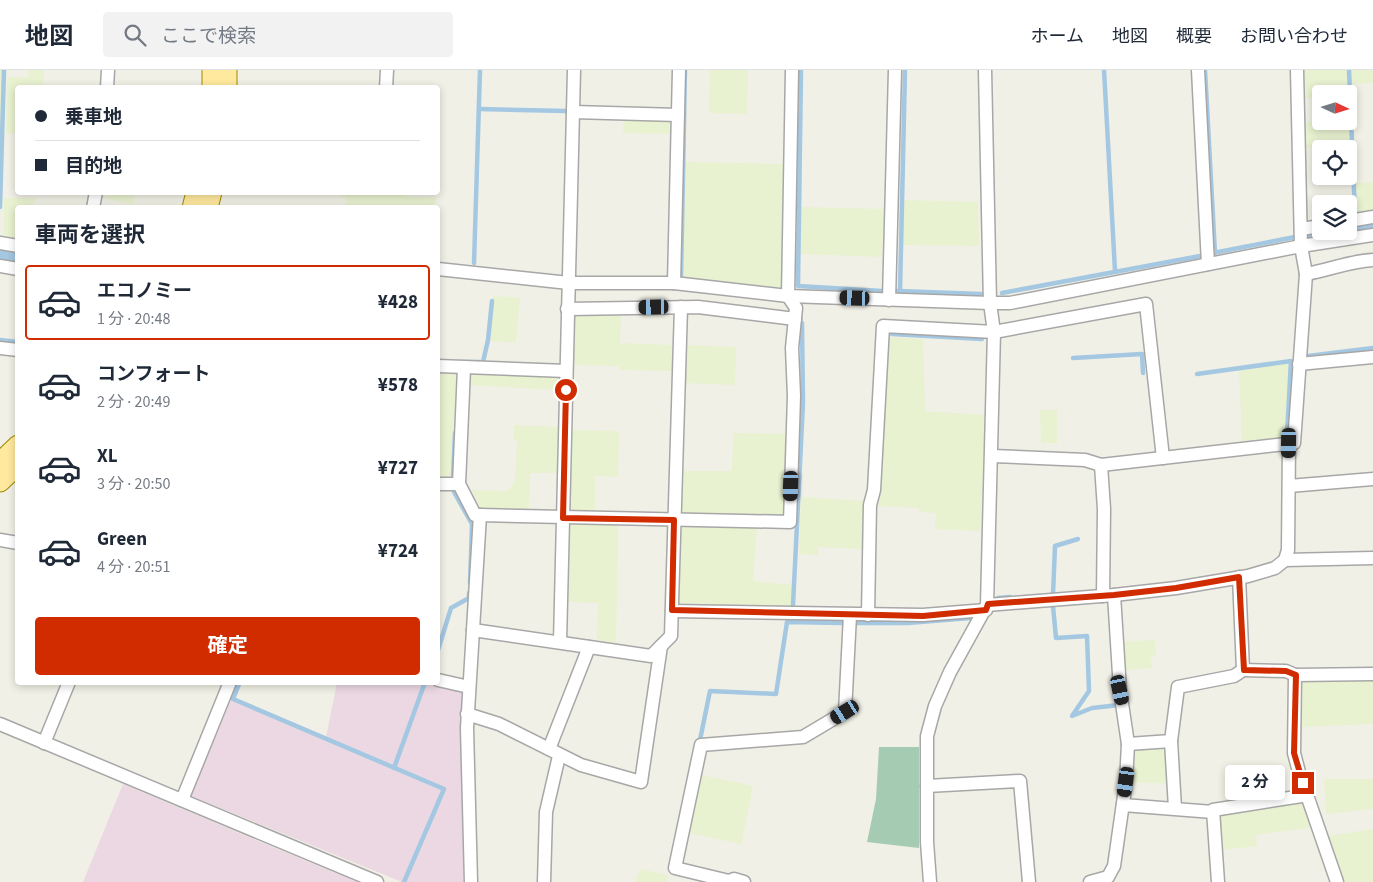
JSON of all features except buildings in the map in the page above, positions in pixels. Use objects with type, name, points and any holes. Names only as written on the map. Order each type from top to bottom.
[{"type":"main road","points":[[212,70],[212,85]]},
{"type":"main road","points":[[226,85],[227,70]]},
{"type":"main road","points":[[0,462],[15,448]]},
{"type":"main road","points":[[0,482],[15,468]]},
{"type":"street","points":[[107,85],[108,70]]},
{"type":"street","points":[[386,70],[386,85]]},
{"type":"street","points":[[560,642],[574,70]]},
{"type":"street","points":[[674,284],[679,70]]},
{"type":"street","points":[[464,368],[459,484],[475,515],[790,522],[794,434],[792,348],[796,308],[788,296],[792,70]]},
{"type":"street","points":[[889,300],[895,70]]},
{"type":"street","points":[[930,882],[927,736],[935,706],[950,672],[987,607],[987,538],[993,456],[994,332],[990,303],[985,70]]},
{"type":"street","points":[[1198,70],[1208,264]]},
{"type":"street","points":[[993,456],[1085,460],[1101,465],[1294,443],[1306,274],[1301,246],[1297,70]]},
{"type":"street","points":[[573,112],[678,115]]},
{"type":"street","points":[[1357,219],[1373,216]]},
{"type":"street","points":[[1301,229],[1312,227]]},
{"type":"street","points":[[440,270],[569,283],[674,284],[788,296],[1010,303],[1301,246],[1373,235]]},
{"type":"street","points":[[0,243],[15,246]]},
{"type":"street","points":[[1306,274],[1337,268],[1353,261],[1373,260]]},
{"type":"street","points":[[0,266],[15,268]]},
{"type":"street","points":[[868,615],[870,505],[874,490],[883,326],[994,332],[1146,304],[1163,458]]},
{"type":"street","points":[[567,309],[681,307],[795,319]]},
{"type":"street","points":[[473,630],[651,656],[671,636],[681,307]]},
{"type":"street","points":[[0,348],[15,350]]},
{"type":"street","points":[[1299,364],[1373,357]]},
{"type":"street","points":[[440,366],[566,372]]},
{"type":"street","points":[[672,610],[923,616],[987,607],[1176,588],[1239,577],[1275,568],[1285,560],[1288,550],[1289,443]]},
{"type":"street","points":[[1090,882],[1108,877],[1112,873],[1122,805],[1128,744],[1108,596],[1101,465]]},
{"type":"street","points":[[1289,486],[1373,479]]},
{"type":"street","points":[[440,484],[459,484]]},
{"type":"street","points":[[470,882],[467,714],[480,515]]},
{"type":"street","points":[[0,540],[15,542]]},
{"type":"street","points":[[1285,560],[1373,558]]},
{"type":"street","points":[[1239,577],[1244,670]]},
{"type":"street","points":[[744,882],[729,881],[675,868],[702,745],[804,737],[845,712],[850,615]]},
{"type":"street","points":[[544,882],[546,812],[554,752],[588,646]]},
{"type":"street","points":[[467,714],[499,724],[554,752],[599,771],[641,782],[661,646]]},
{"type":"street","points":[[1175,808],[1171,741],[1178,687],[1234,676],[1244,670],[1286,671],[1296,675],[1373,674]]},
{"type":"street","points":[[1296,675],[1294,753],[1337,882]]},
{"type":"street","points":[[440,680],[469,687]]},
{"type":"street","points":[[44,743],[68,685]]},
{"type":"street","points":[[182,800],[229,685]]},
{"type":"street","points":[[0,724],[377,882]]},
{"type":"street","points":[[1128,744],[1171,741]]},
{"type":"street","points":[[927,786],[1020,781],[1029,882]]},
{"type":"street","points":[[1122,805],[1213,812],[1213,810],[1308,795]]},
{"type":"street","points":[[1213,812],[1218,882]]},
{"type":"shaded area","points":[[337,685],[423,685],[393,766],[326,737]]},
{"type":"shaded area","points":[[426,685],[463,692],[461,729],[464,882],[405,882],[446,788],[396,767]]},
{"type":"shaded area","points":[[231,700],[442,790],[402,882],[191,796]]},
{"type":"shaded area","points":[[123,784],[239,833],[357,882],[83,882]]},
{"type":"green space","points":[[0,70],[3,70],[0,153]]},
{"type":"green space","points":[[29,70],[44,70],[43,85],[15,85],[15,133],[6,133],[7,77],[28,78]]},
{"type":"green space","points":[[710,70],[748,70],[747,114],[709,113]]},
{"type":"green space","points":[[1303,70],[1347,70],[1347,85],[1312,85],[1312,99],[1304,99]]},
{"type":"green space","points":[[1351,70],[1373,70],[1373,83],[1352,84]]},
{"type":"green space","points":[[624,118],[672,119],[672,134],[623,133]]},
{"type":"green space","points":[[1305,122],[1312,122],[1312,130],[1349,130],[1350,140],[1312,140],[1312,148],[1305,148]]},
{"type":"green space","points":[[685,162],[784,164],[782,286],[779,288],[683,278]]},
{"type":"green space","points":[[1373,182],[1373,211],[1357,214],[1355,185],[1357,183]]},
{"type":"green space","points":[[100,195],[135,195],[134,205],[99,197]]},
{"type":"green space","points":[[342,195],[405,195],[436,198],[435,205],[344,205],[346,198],[341,197]]},
{"type":"green space","points":[[4,198],[35,198],[34,205],[15,205],[15,238],[4,235]]},
{"type":"green space","points":[[903,200],[978,202],[979,246],[902,245]]},
{"type":"green space","points":[[801,207],[884,209],[882,257],[800,254]]},
{"type":"green space","points":[[493,296],[520,298],[516,343],[490,341]]},
{"type":"green space","points":[[621,312],[620,343],[672,345],[672,371],[619,370],[619,366],[573,365],[575,314]]},
{"type":"green space","points":[[889,337],[923,339],[925,411],[986,415],[980,531],[935,529],[936,513],[919,512],[919,508],[875,506],[885,340]]},
{"type":"green space","points":[[686,345],[736,347],[735,385],[684,383]]},
{"type":"green space","points":[[1289,363],[1285,438],[1242,443],[1239,370]]},
{"type":"green space","points":[[440,369],[457,370],[450,477],[440,478]]},
{"type":"green space","points":[[468,369],[559,374],[559,390],[467,385]]},
{"type":"green space","points":[[1040,410],[1057,410],[1057,443],[1041,443]]},
{"type":"green space","points":[[514,425],[558,427],[557,473],[530,473],[529,509],[481,508],[471,490],[508,491],[515,481],[517,440],[514,440]]},
{"type":"green space","points":[[571,430],[619,431],[618,477],[595,476],[595,511],[569,509]]},
{"type":"green space","points":[[733,433],[787,434],[784,515],[681,513],[683,471],[732,471]]},
{"type":"green space","points":[[801,497],[864,501],[864,549],[818,547],[818,555],[799,554]]},
{"type":"green space","points":[[569,523],[618,524],[616,643],[597,640],[598,603],[568,602]]},
{"type":"green space","points":[[681,526],[757,528],[753,581],[792,585],[791,606],[679,603]]},
{"type":"green space","points":[[1155,640],[1156,655],[1151,656],[1152,668],[1122,670],[1121,642]]},
{"type":"green space","points":[[1373,678],[1373,724],[1299,727],[1299,680]]},
{"type":"green space","points":[[1169,746],[1171,784],[1130,782],[1132,749]]},
{"type":"green space","points":[[879,747],[919,747],[919,848],[867,842],[876,799]]},
{"type":"green space","points":[[701,775],[753,786],[741,844],[689,833]]},
{"type":"green space","points":[[1324,779],[1373,779],[1373,809],[1326,814]]},
{"type":"green space","points":[[1305,799],[1314,827],[1256,835],[1257,846],[1221,850],[1219,812]]},
{"type":"green space","points":[[1373,829],[1373,882],[1342,882],[1327,836]]},
{"type":"green space","points":[[640,869],[668,875],[666,882],[635,882]]},
{"type":"water","points":[[0,249],[15,252],[15,265],[0,261]]},
{"type":"waterway","points":[[0,207],[4,70]]},
{"type":"waterway","points":[[474,263],[480,70]]},
{"type":"waterway","points":[[681,277],[685,70]]},
{"type":"waterway","points":[[801,70],[798,286],[882,291]]},
{"type":"waterway","points":[[900,292],[905,70]]},
{"type":"waterway","points":[[1104,70],[1115,271]]},
{"type":"waterway","points":[[1205,70],[1215,253]]},
{"type":"waterway","points":[[1349,70],[1354,195]]},
{"type":"waterway","points":[[479,109],[566,111]]},
{"type":"waterway","points":[[1357,229],[1373,226]]},
{"type":"waterway","points":[[1308,237],[1312,236]]},
{"type":"waterway","points":[[1213,253],[1295,237]]},
{"type":"waterway","points":[[1002,293],[1200,256]]},
{"type":"waterway","points":[[898,291],[981,294]]},
{"type":"waterway","points":[[459,362],[483,362],[488,340],[492,301]]},
{"type":"waterway","points":[[793,605],[803,403],[802,323]]},
{"type":"waterway","points":[[892,334],[982,339]]},
{"type":"waterway","points":[[0,340],[15,342]]},
{"type":"waterway","points":[[1308,356],[1373,348]]},
{"type":"waterway","points":[[1073,358],[1142,354],[1143,373]]},
{"type":"waterway","points":[[1197,374],[1291,361],[1287,435]]},
{"type":"waterway","points":[[453,475],[455,433]]},
{"type":"waterway","points":[[454,492],[472,524],[470,583]]},
{"type":"waterway","points":[[1051,595],[1053,595],[1055,546],[1078,539]]},
{"type":"waterway","points":[[440,644],[451,608],[469,598],[469,593]]},
{"type":"waterway","points":[[998,598],[1010,597]]},
{"type":"waterway","points":[[1053,606],[1056,638],[1087,636],[1089,691],[1072,716],[1092,708],[1119,705]]},
{"type":"waterway","points":[[855,623],[908,623],[970,618]]},
{"type":"waterway","points":[[700,740],[710,691],[776,694],[787,622],[843,623]]},
{"type":"waterway","points":[[239,685],[233,699],[444,789],[404,882]]},
{"type":"waterway","points":[[394,768],[424,685]]},
{"type":"route","points":[[566,390],[563,518],[674,520],[672,610],[923,616],[986,610],[988,604],[1103,596],[1176,588],[1239,577],[1244,670],[1286,671],[1296,675],[1293,733],[1294,753],[1303,783]]}]
